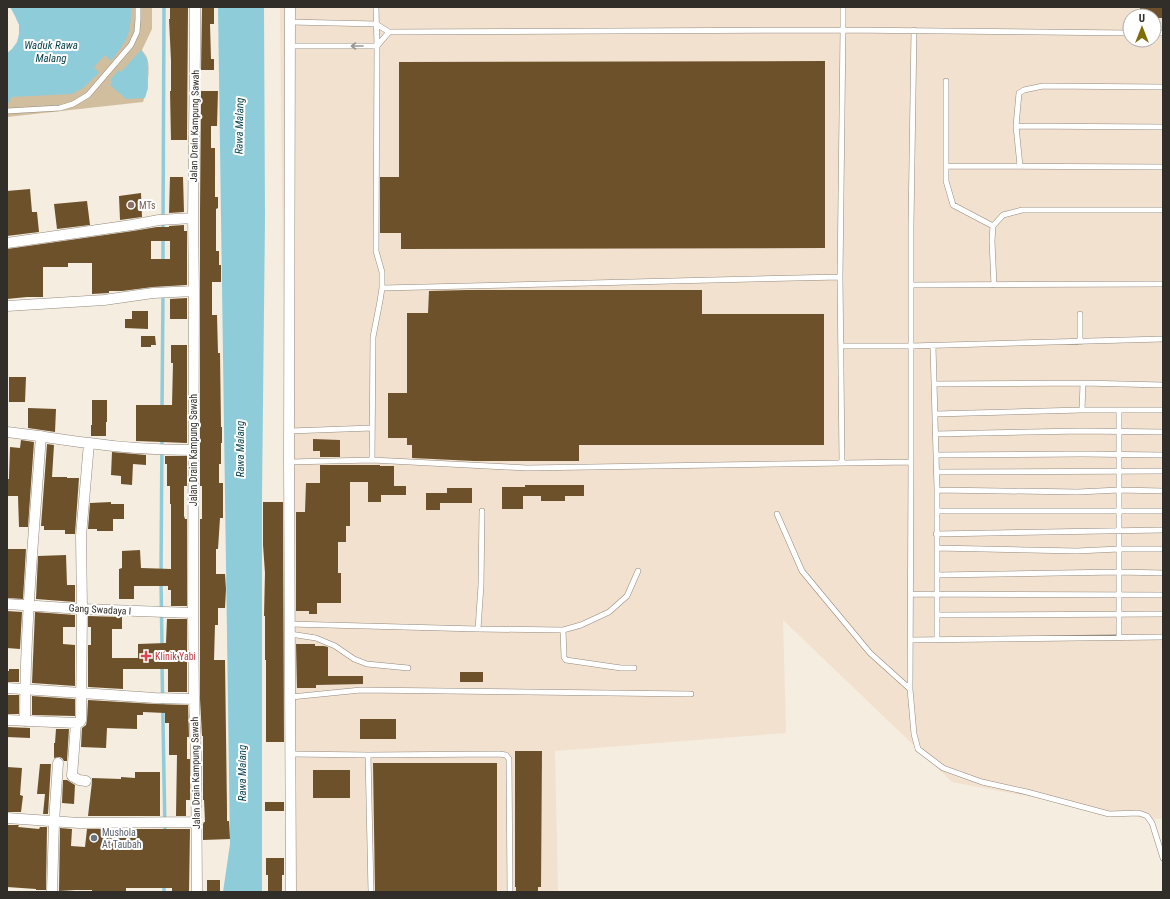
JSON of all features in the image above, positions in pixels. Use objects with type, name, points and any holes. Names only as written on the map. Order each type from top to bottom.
[{"type":"street","name":"Jalan Drain Kampung Sawah","points":[[195,7],[193,218],[193,613],[197,892]]},
{"type":"street","points":[[290,7],[289,462],[291,892]]},
{"type":"street","points":[[7,243],[158,220],[193,218]]},
{"type":"street","points":[[7,306],[104,300],[153,293],[194,291]]},
{"type":"street","points":[[7,432],[90,443],[152,449],[193,450]]},
{"type":"street","points":[[25,721],[28,605],[41,436]]},
{"type":"street","points":[[86,781],[79,780],[72,776],[81,693],[81,536],[90,443]]},
{"type":"street","name":"Gang Swadaya I","points":[[7,604],[82,609],[193,613]]},
{"type":"street","points":[[7,688],[155,698],[194,699]]},
{"type":"street","points":[[7,720],[79,722]]},
{"type":"street","points":[[52,892],[54,822],[58,763]]},
{"type":"street","points":[[7,818],[79,823],[196,822]]},
{"type":"lane","points":[[7,111],[60,108],[73,104],[88,95],[131,45],[137,32],[138,7]]},
{"type":"lane","points":[[372,460],[373,337],[382,288],[382,272],[376,251],[376,7]]},
{"type":"lane","points":[[842,463],[840,277],[843,7]]},
{"type":"lane","points":[[290,22],[376,24],[389,32],[914,30],[1122,33]]},
{"type":"lane","points":[[914,30],[911,224],[910,689],[914,734],[918,749],[943,768],[982,782],[1027,792],[1109,814],[1139,813],[1146,816],[1152,823],[1163,858]]},
{"type":"lane","points":[[290,46],[377,46],[389,32]]},
{"type":"lane","points":[[946,81],[946,181],[953,205],[993,226]]},
{"type":"lane","points":[[1020,166],[1016,126],[1019,93],[1024,90],[1043,86],[1163,87]]},
{"type":"lane","points":[[1016,126],[1163,127]]},
{"type":"lane","points":[[946,166],[1163,167]]},
{"type":"lane","points":[[994,285],[992,241],[993,226],[1003,215],[1022,210],[1163,210]]},
{"type":"lane","points":[[382,288],[840,277]]},
{"type":"lane","points":[[912,285],[1163,284]]},
{"type":"lane","points":[[1080,314],[1080,342]]},
{"type":"lane","points":[[841,346],[933,346],[1163,339]]},
{"type":"lane","points":[[933,346],[937,490],[937,640]]},
{"type":"lane","points":[[934,384],[1083,383],[1163,385]]},
{"type":"lane","points":[[1082,410],[1083,383]]},
{"type":"lane","points":[[935,414],[1082,410],[1163,410]]},
{"type":"lane","points":[[1119,410],[1119,637]]},
{"type":"lane","points":[[290,431],[372,428]]},
{"type":"lane","points":[[936,434],[1119,431],[1163,432]]},
{"type":"lane","points":[[936,455],[1163,455]]},
{"type":"lane","points":[[289,462],[372,460],[527,468],[911,462]]},
{"type":"lane","points":[[936,472],[1163,471]]},
{"type":"lane","points":[[937,490],[1078,492],[1119,490],[1163,492]]},
{"type":"lane","points":[[478,629],[481,585],[482,511]]},
{"type":"lane","points":[[937,511],[1163,511]]},
{"type":"lane","points":[[777,514],[802,571],[870,653],[910,689]]},
{"type":"lane","points":[[936,534],[1163,530]]},
{"type":"lane","points":[[937,548],[1077,551],[1163,549]]},
{"type":"lane","points":[[290,629],[563,630],[609,612],[627,596],[638,571]]},
{"type":"lane","points":[[937,575],[1119,572],[1163,573]]},
{"type":"lane","points":[[910,594],[1163,595]]},
{"type":"lane","points":[[937,615],[1163,614]]},
{"type":"lane","points":[[290,629],[335,646],[354,659],[367,664],[408,668]]},
{"type":"lane","points":[[563,630],[564,657],[566,660],[621,668],[634,668]]},
{"type":"lane","points":[[910,640],[1163,637]]},
{"type":"lane","points":[[291,697],[361,690],[691,694]]},
{"type":"lane","points":[[291,754],[506,755],[509,759],[510,892]]},
{"type":"lane","points":[[368,755],[371,892]]},
{"type":"shaded area","name":"Waduk Rawa Malang","points":[[7,7],[152,7],[152,29],[142,50],[147,58],[149,68],[146,92],[143,102],[7,117]]},
{"type":"shaded area","points":[[280,7],[1163,7],[1163,819],[1144,818],[952,782],[783,620],[786,733],[555,751],[558,892],[288,892]]},
{"type":"water","name":"Waduk Rawa Malang","points":[[7,7],[131,7],[129,31],[125,42],[117,54],[111,61],[105,55],[94,67],[99,73],[83,88],[72,94],[11,97],[10,102],[7,103]]},
{"type":"water","name":"Rawa Malang","points":[[218,7],[264,7],[265,217],[262,497],[262,892],[223,892],[230,844]]},
{"type":"water","points":[[141,50],[147,59],[148,88],[145,98],[126,99],[110,85],[112,82],[110,80],[119,70],[121,72]]},
{"type":"pier","points":[[7,7],[10,7],[19,25],[19,34],[17,42],[7,53]]},
{"type":"building","points":[[170,7],[188,8],[187,140],[171,140]]},
{"type":"building","points":[[1163,7],[1163,18],[1162,8],[1140,8]]},
{"type":"building","points":[[202,8],[214,8],[214,24],[210,24],[211,59],[214,59],[214,70],[201,70]]},
{"type":"building","points":[[825,61],[825,248],[401,249],[401,233],[380,233],[380,177],[399,177],[399,62]]},
{"type":"building","points":[[201,91],[218,91],[217,126],[211,126],[211,148],[215,148],[215,197],[218,197],[218,208],[216,209],[216,251],[219,251],[219,265],[221,265],[221,282],[212,282],[212,315],[217,315],[218,353],[220,353],[222,443],[221,464],[219,464],[219,483],[223,483],[223,518],[220,518],[218,549],[216,549],[216,574],[225,574],[226,589],[225,608],[218,608],[218,625],[215,625],[214,660],[225,660],[227,821],[229,821],[230,839],[203,840],[203,824],[205,822],[203,800],[203,736],[200,699],[200,519],[202,519],[202,486],[200,486]]},
{"type":"building","points":[[170,177],[183,177],[184,212],[169,213]]},
{"type":"building","points":[[30,189],[32,212],[37,212],[39,232],[7,236],[7,191]]},
{"type":"building","name":"MTs","points":[[141,193],[142,217],[120,220],[119,196]]},
{"type":"building","points":[[87,201],[90,225],[57,229],[54,204]]},
{"type":"building","points":[[184,225],[184,231],[187,231],[187,285],[109,291],[109,293],[92,294],[92,263],[68,263],[68,267],[43,267],[43,297],[7,299],[7,249]],"holes":[[[151,241],[170,241],[170,259],[151,259]]]},
{"type":"building","points":[[702,290],[702,314],[824,314],[824,445],[579,445],[579,461],[474,461],[412,458],[412,445],[407,445],[407,438],[388,438],[388,393],[407,393],[407,313],[428,313],[429,291]]},
{"type":"building","points":[[187,298],[187,319],[170,319],[170,299]]},
{"type":"building","points":[[132,311],[148,311],[148,329],[125,328],[125,319],[132,319]]},
{"type":"building","points":[[141,336],[155,336],[156,345],[151,345],[151,347],[141,347]]},
{"type":"building","points":[[171,345],[187,345],[187,443],[136,441],[136,405],[172,405],[173,363],[171,363]]},
{"type":"building","points":[[9,377],[26,377],[25,402],[9,402]]},
{"type":"building","points":[[92,400],[107,400],[106,436],[91,436]]},
{"type":"building","points":[[28,408],[56,409],[55,432],[28,428]]},
{"type":"building","points":[[313,439],[340,440],[340,457],[320,457],[320,451],[313,451]]},
{"type":"building","points":[[21,440],[34,442],[28,527],[19,527],[18,496],[7,496],[10,447],[20,448]]},
{"type":"building","points":[[47,444],[54,445],[52,477],[79,478],[75,534],[65,534],[65,530],[44,530],[44,526],[41,526]]},
{"type":"building","points":[[112,452],[146,455],[146,465],[133,464],[132,485],[121,484],[121,476],[111,475]]},
{"type":"building","points":[[165,456],[187,456],[187,486],[184,486],[184,516],[185,519],[187,519],[187,606],[171,606],[171,590],[168,590],[168,586],[134,586],[134,599],[119,599],[119,569],[122,568],[122,551],[140,550],[141,568],[171,569],[171,504],[170,486],[167,486],[167,464],[165,464]]},
{"type":"building","points":[[320,465],[394,466],[394,486],[406,486],[406,495],[381,495],[381,502],[368,502],[368,482],[350,482],[350,526],[346,526],[346,542],[338,542],[338,573],[341,573],[341,603],[317,603],[317,614],[309,614],[309,611],[296,611],[296,512],[305,512],[306,483],[320,483]]},
{"type":"building","points":[[525,485],[584,485],[584,496],[565,496],[565,501],[541,501],[541,496],[523,496],[523,509],[502,509],[502,487],[525,487]]},
{"type":"building","points":[[447,488],[472,488],[472,503],[440,503],[440,510],[426,510],[426,493],[447,493]]},
{"type":"building","points":[[111,502],[111,504],[124,504],[124,519],[113,519],[113,531],[97,531],[97,529],[88,529],[90,503]]},
{"type":"building","points":[[263,502],[283,502],[284,742],[266,742]]},
{"type":"building","points":[[7,549],[26,549],[23,599],[7,598]]},
{"type":"building","points":[[66,555],[67,585],[75,585],[75,602],[36,599],[38,556]]},
{"type":"building","points":[[7,611],[22,612],[20,649],[7,648]]},
{"type":"building","points":[[35,612],[75,615],[75,627],[63,627],[63,644],[75,645],[75,686],[32,683]]},
{"type":"building","points":[[88,616],[122,617],[122,629],[112,629],[112,658],[138,658],[138,644],[166,643],[167,619],[187,619],[187,692],[168,692],[168,669],[123,669],[123,689],[88,687],[88,645],[91,645],[91,627],[88,627]]},
{"type":"building","points":[[296,644],[315,644],[315,646],[328,647],[328,676],[363,676],[363,684],[316,685],[316,688],[297,688]]},
{"type":"building","points":[[9,669],[19,669],[19,682],[7,682],[7,671],[9,671]]},
{"type":"building","points":[[460,672],[483,672],[483,682],[460,682]]},
{"type":"building","points":[[7,695],[19,695],[19,714],[7,714]]},
{"type":"building","points":[[32,696],[75,699],[75,716],[32,715]]},
{"type":"building","points":[[88,700],[188,705],[189,737],[187,737],[187,759],[190,759],[190,800],[186,800],[186,816],[176,816],[177,755],[169,755],[169,723],[165,723],[165,713],[143,712],[143,715],[137,715],[137,729],[107,728],[106,748],[81,747],[82,728],[86,725],[87,720]]},
{"type":"building","points":[[360,719],[396,719],[396,739],[360,739]]},
{"type":"building","points":[[7,727],[30,728],[30,738],[7,737]]},
{"type":"building","points":[[56,729],[69,729],[67,761],[64,761],[59,757],[54,758]]},
{"type":"building","points":[[515,751],[542,751],[541,887],[538,887],[538,892],[516,892],[515,887]]},
{"type":"building","points":[[373,763],[497,763],[497,892],[375,892]]},
{"type":"building","points":[[40,764],[51,764],[48,814],[43,814],[45,794],[37,794]]},
{"type":"building","points":[[7,767],[22,768],[20,795],[23,796],[21,812],[7,812]]},
{"type":"building","points":[[313,770],[350,770],[350,798],[313,798]]},
{"type":"building","points":[[135,772],[160,772],[160,816],[88,816],[92,778],[135,778]]},
{"type":"building","points":[[63,780],[67,780],[75,785],[74,804],[62,803]]},
{"type":"building","points":[[265,802],[284,802],[284,811],[265,811]]},
{"type":"building","points":[[7,825],[19,825],[18,827],[39,829],[40,827],[47,827],[46,890],[7,887]]},
{"type":"building","points":[[60,828],[72,829],[71,846],[85,847],[87,829],[190,829],[189,892],[172,892],[172,888],[126,888],[126,892],[92,892],[92,890],[59,891]]},
{"type":"building","points":[[266,858],[284,858],[282,892],[268,892]]},
{"type":"building","points":[[207,880],[220,880],[220,892],[207,892]]},
{"type":"waterway","points":[[163,231],[164,7]]},
{"type":"waterway","points":[[163,237],[163,263]]},
{"type":"waterway","points":[[162,409],[163,293]]},
{"type":"waterway","points":[[161,573],[162,437]]},
{"type":"waterway","points":[[161,581],[162,647]]},
{"type":"waterway","points":[[162,665],[165,833]]},
{"type":"waterway","points":[[164,883],[164,892]]},
{"type":"place","name":"MTs","points":[[131,205]]},
{"type":"place","name":"Klinik Yabi","points":[[146,656]]},
{"type":"place","name":"Mushola At Taubah","points":[[94,838]]}]
